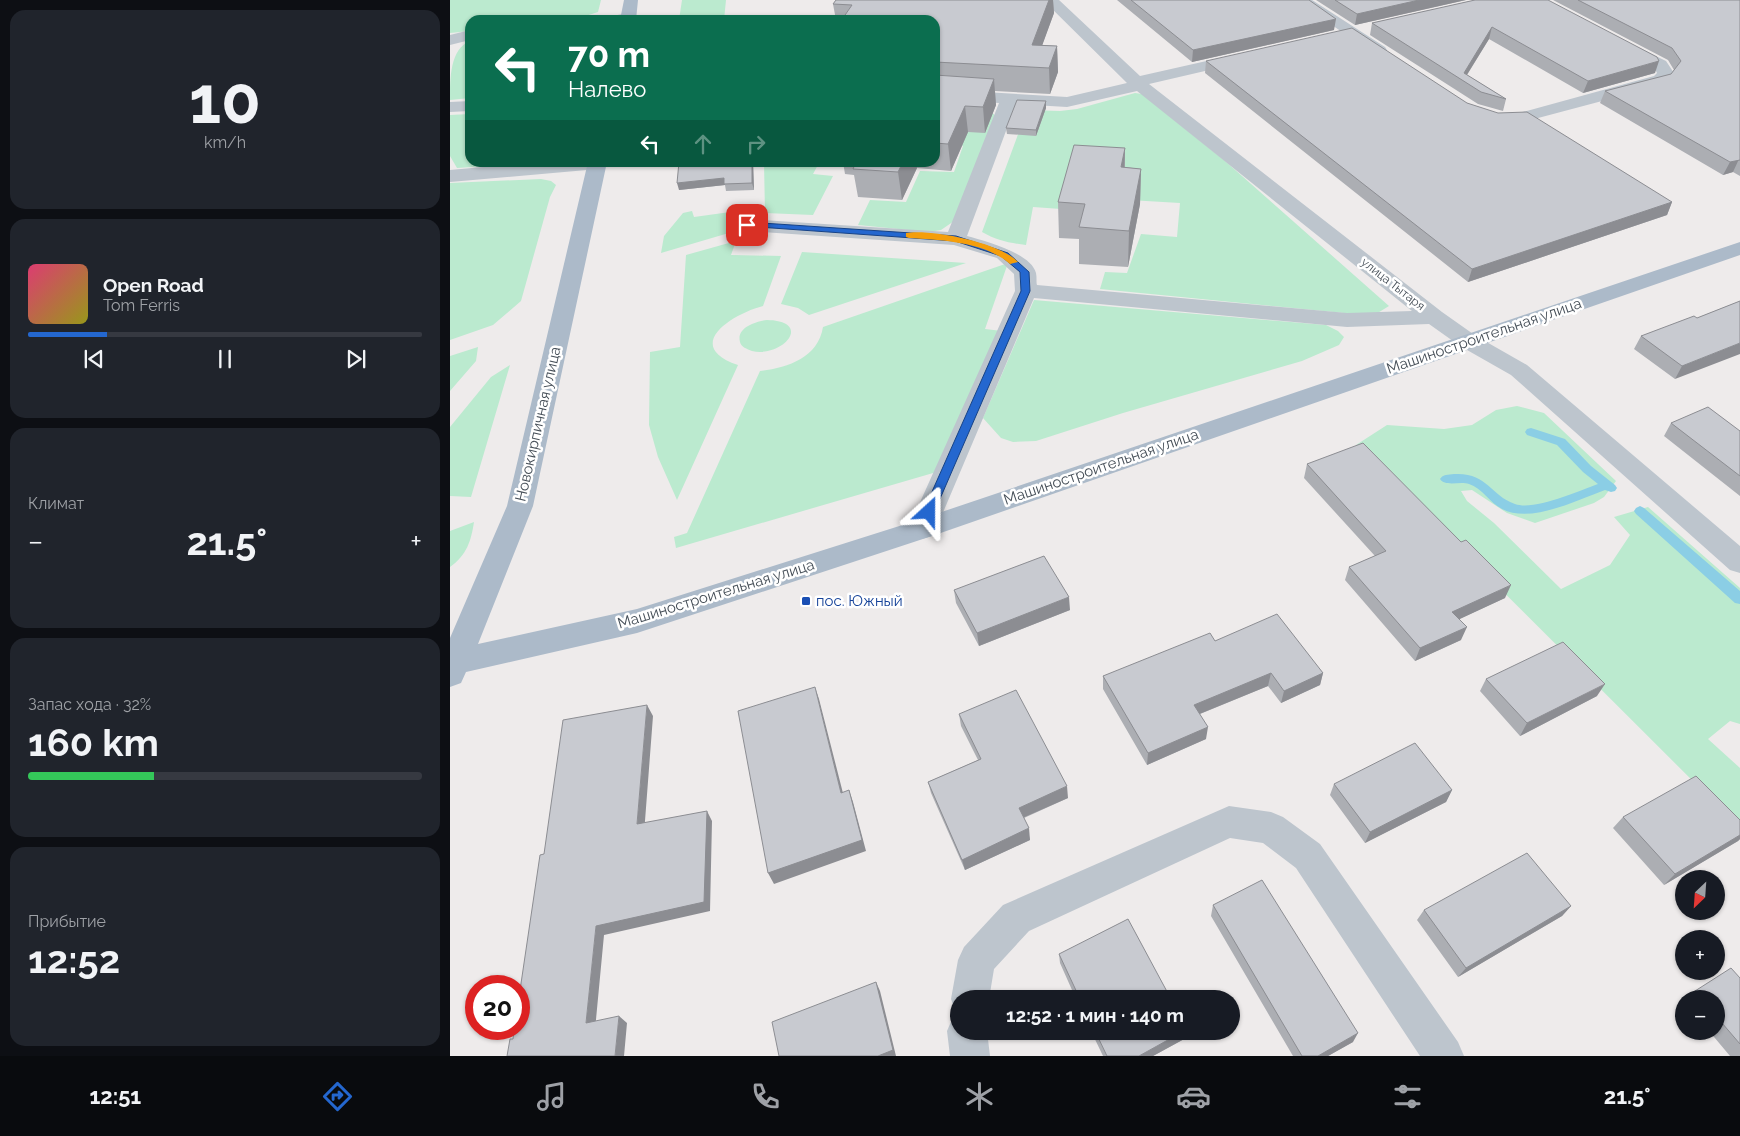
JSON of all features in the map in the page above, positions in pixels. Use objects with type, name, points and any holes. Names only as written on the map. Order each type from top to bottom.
[{"type":"main road","points":[[629,15],[631,0]]},
{"type":"main road","name":"Новокирпичная улица","points":[[451,666],[520,506],[597,167]]},
{"type":"main road","name":"Машиностроительная улица","points":[[451,666],[637,621],[922,529],[1740,248]]},
{"type":"street","name":"улица Тытаря","points":[[1050,0],[1138,84],[1434,316],[1468,341],[1519,370],[1740,562]]},
{"type":"street","points":[[1302,0],[1396,61]]},
{"type":"street","points":[[1335,38],[1373,29]]},
{"type":"street","points":[[450,40],[465,36]]},
{"type":"street","points":[[1479,113],[1495,118],[1518,118],[1660,80],[1666,73],[1660,64],[1608,36]]},
{"type":"street","points":[[940,94],[1067,102],[1259,55]]},
{"type":"street","points":[[956,238],[1010,98]]},
{"type":"street","points":[[450,107],[465,106]]},
{"type":"street","points":[[450,176],[552,167]]},
{"type":"street","points":[[747,225],[956,238],[1004,254],[1025,272],[1026,291],[922,529]]},
{"type":"street","points":[[1026,291],[1347,320],[1434,316]]},
{"type":"street","points":[[972,990],[977,960],[1016,918],[1228,822],[1271,828],[1308,856],[1444,1056]]},
{"type":"street","points":[[968,1040],[970,1056]]},
{"type":"green space","points":[[450,0],[601,0],[598,12],[589,15],[465,15],[465,32],[450,33]]},
{"type":"green space","points":[[682,0],[726,0],[724,15],[680,15]]},
{"type":"green space","points":[[465,44],[465,98],[450,100],[452,65],[458,50]]},
{"type":"green space","points":[[1135,93],[1142,94],[1225,161],[1389,306],[1376,314],[1344,313],[1100,289],[1105,272],[1127,273],[1141,234],[1177,237],[1180,203],[1129,200],[1061,209],[1033,207],[1026,245],[1003,241],[982,232],[1027,110],[1060,111],[1077,109]]},
{"type":"green space","points":[[984,106],[997,117],[957,219],[941,230],[929,232],[858,225],[870,200],[906,202],[920,171],[954,172],[963,146],[940,144],[940,140]]},
{"type":"green space","points":[[465,114],[465,167],[473,167],[457,168],[450,156],[450,115]]},
{"type":"green space","points":[[764,167],[817,167],[813,174],[833,176],[813,215],[765,213]]},
{"type":"green space","points":[[541,179],[551,181],[556,185],[550,197],[521,301],[493,325],[450,340],[450,183]]},
{"type":"green space","points":[[752,209],[739,230],[661,253],[664,236],[683,213],[692,211],[694,217]]},
{"type":"green space","points":[[736,241],[731,255],[781,256],[763,306],[738,316],[727,323],[718,331],[713,340],[714,349],[722,357],[738,365],[677,500],[658,457],[649,425],[650,352],[680,347],[686,255]]},
{"type":"green space","points":[[802,252],[966,263],[809,315],[798,308],[781,304]]},
{"type":"green space","points":[[1008,263],[985,329],[1002,331],[940,471],[676,548],[674,537],[687,533],[760,371],[790,364],[808,354],[820,338],[823,327]]},
{"type":"green space","points":[[1034,300],[1326,325],[1338,331],[1344,337],[1339,345],[1302,361],[1123,413],[1036,441],[1013,442],[1001,438],[983,418]]},
{"type":"green space","points":[[767,320],[781,322],[789,326],[791,332],[783,345],[763,352],[752,351],[743,347],[740,342],[741,332],[753,323]]},
{"type":"green space","points":[[478,347],[476,361],[450,391],[450,356]]},
{"type":"green space","points":[[510,365],[471,497],[450,496],[450,427],[491,377]]},
{"type":"green space","points":[[1517,406],[1544,413],[1616,481],[1604,497],[1594,503],[1535,523],[1507,513],[1472,490],[1461,491],[1467,501],[1494,523],[1561,589],[1610,565],[1630,535],[1614,517],[1648,507],[1740,588],[1740,724],[1730,721],[1708,739],[1740,768],[1740,828],[1356,445],[1387,425],[1444,429],[1472,425],[1496,410]]},
{"type":"green space","points":[[474,522],[467,547],[460,558],[450,567],[450,531]]},
{"type":"building","points":[[836,0],[1049,0],[1032,45],[1057,46],[1049,68],[940,62],[940,15],[845,15],[852,5],[833,4]]},
{"type":"building","points":[[1131,0],[1309,0],[1336,19],[1193,50]]},
{"type":"building","points":[[1335,0],[1419,0],[1357,14]]},
{"type":"building","points":[[1475,0],[1548,0],[1657,57],[1659,61],[1588,81],[1492,27],[1464,73],[1506,99],[1481,92],[1372,23]]},
{"type":"building","points":[[1578,0],[1740,0],[1740,160],[1730,162],[1605,91],[1671,74],[1681,61],[1672,48]]},
{"type":"building","points":[[1352,28],[1467,103],[1498,113],[1527,112],[1672,202],[1472,269],[1206,61]]},
{"type":"building","points":[[940,75],[994,79],[983,107],[965,106],[948,144],[940,143]]},
{"type":"building","points":[[1017,100],[1046,101],[1036,130],[1006,128]]},
{"type":"building","points":[[1074,145],[1125,148],[1121,167],[1141,169],[1129,231],[1079,227],[1085,204],[1058,202]]},
{"type":"building","points":[[679,167],[752,167],[752,183],[724,184],[724,178],[677,183]]},
{"type":"building","points":[[854,167],[900,167],[898,172],[853,169]]},
{"type":"building","points":[[1740,301],[1740,343],[1682,366],[1641,336],[1694,316],[1697,318]]},
{"type":"building","points":[[1708,407],[1740,431],[1740,476],[1671,423]]},
{"type":"building","points":[[1363,443],[1461,542],[1466,540],[1511,585],[1452,612],[1467,627],[1420,648],[1349,567],[1386,551],[1307,464]]},
{"type":"building","points":[[1044,556],[1069,597],[977,633],[954,590]]},
{"type":"building","points":[[1277,614],[1323,673],[1284,691],[1271,673],[1194,705],[1208,727],[1148,753],[1103,676],[1210,633],[1215,641]]},
{"type":"building","points":[[1563,642],[1605,684],[1527,723],[1486,679]]},
{"type":"building","points":[[815,687],[841,793],[849,790],[862,840],[768,873],[738,711]]},
{"type":"building","points":[[1016,690],[1067,786],[1019,808],[1029,828],[962,860],[928,782],[981,759],[959,714]]},
{"type":"building","points":[[647,705],[637,824],[707,811],[704,902],[596,926],[586,1023],[619,1016],[615,1056],[507,1056],[510,1040],[530,1040],[530,975],[522,975],[540,855],[544,854],[563,720]]},
{"type":"building","points":[[1415,743],[1452,790],[1370,832],[1334,784]]},
{"type":"building","points":[[1696,776],[1740,820],[1740,835],[1682,870],[1675,870],[1675,874],[1623,817]]},
{"type":"building","points":[[1527,853],[1571,906],[1466,968],[1424,910]]},
{"type":"building","points":[[1262,880],[1358,1033],[1318,1056],[1302,1056],[1213,905]]},
{"type":"building","points":[[1128,919],[1166,990],[1076,990],[1059,954]]},
{"type":"building","points":[[1731,968],[1740,978],[1740,1044],[1725,1026],[1725,990],[1697,990],[1712,980],[1725,980],[1725,972]]},
{"type":"building","points":[[876,982],[893,1050],[878,1056],[779,1056],[772,1022]]},
{"type":"building","points":[[1099,1040],[1168,1040],[1139,1056],[1107,1056]]},
{"type":"waterway","points":[[1531,432],[1561,442],[1587,469],[1611,488]]},
{"type":"waterway","points":[[1446,479],[1460,478],[1471,480],[1486,489],[1499,501],[1518,510],[1548,505],[1607,485]]},
{"type":"waterway","points":[[1640,511],[1740,599]]},
{"type":"slow traffic","points":[[909,235],[956,238],[1004,254],[1013,262]]},
{"type":"place","name":"пос. Южный","points":[[806,601]]},
{"type":"route","points":[[747,225],[956,238],[1004,254],[1025,272],[1026,291],[929,512]]}]
